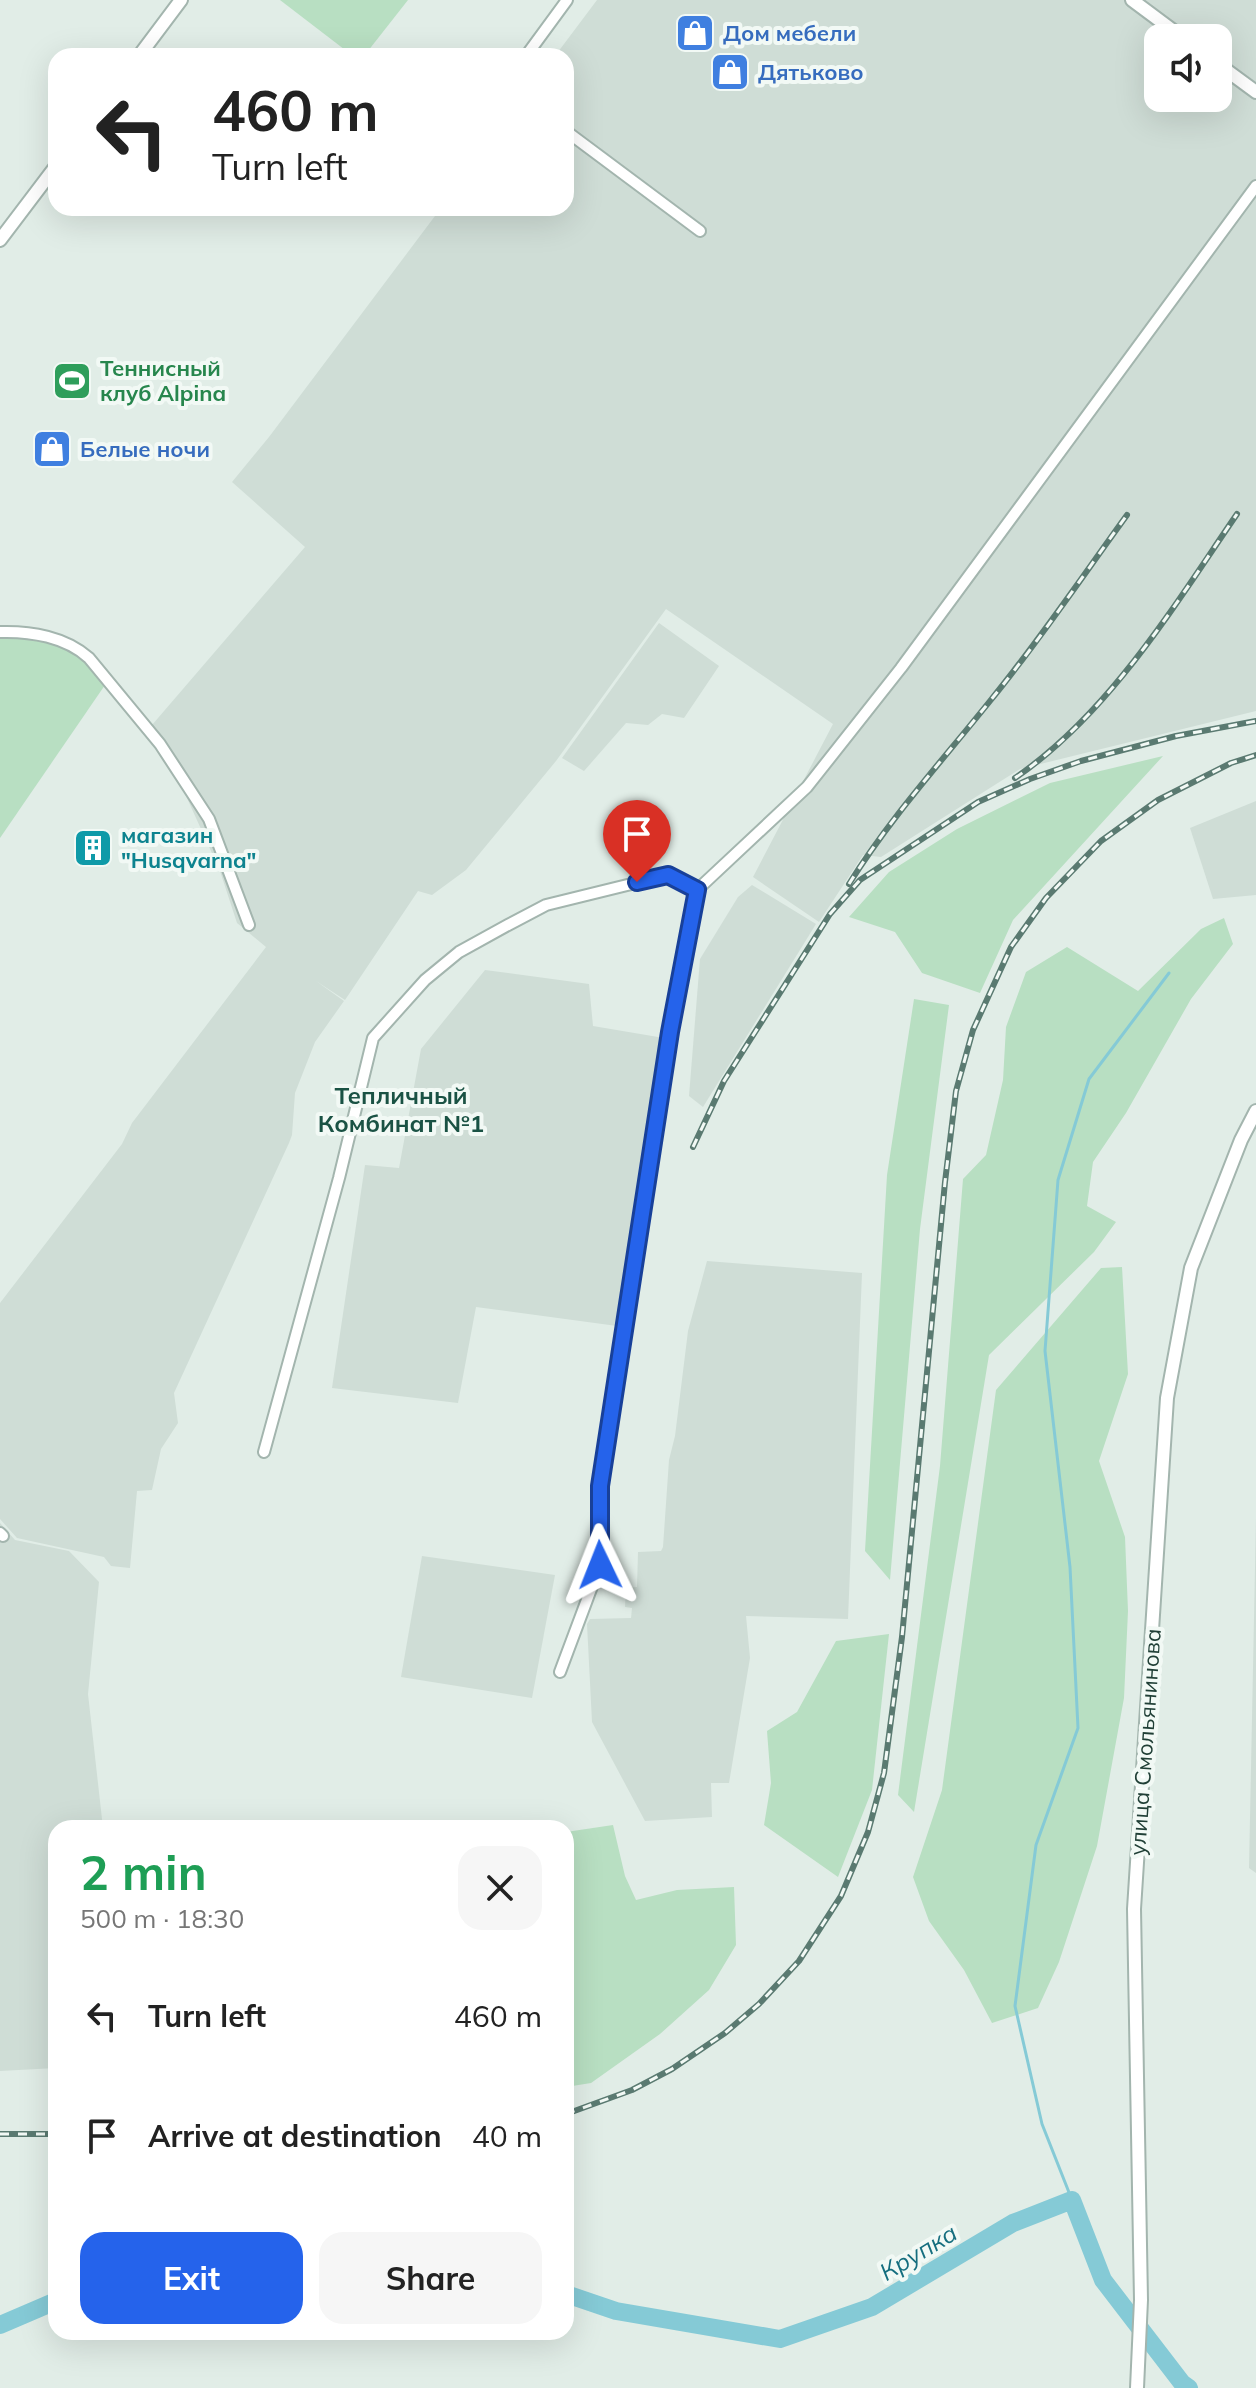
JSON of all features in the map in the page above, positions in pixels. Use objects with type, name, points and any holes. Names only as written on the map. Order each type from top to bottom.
[{"type":"street","points":[[145,48],[181,0]]},
{"type":"street","points":[[532,48],[567,0]]},
{"type":"street","points":[[1132,0],[1164,24]]},
{"type":"street","points":[[1232,74],[1256,92]]},
{"type":"street","points":[[574,137],[700,231]]},
{"type":"street","points":[[0,240],[48,177]]},
{"type":"street","points":[[560,1672],[600,1565],[600,1486],[670,1032],[697,890],[807,787],[910,655],[1256,186]]},
{"type":"street","points":[[0,632],[40,635],[76,646],[89,658],[160,744],[209,819],[249,925]]},
{"type":"street","points":[[264,1452],[335,1193],[373,1038],[425,980],[459,952],[546,905],[668,875],[697,890]]},
{"type":"street","name":"улица Смольянинова","points":[[1137,2388],[1141,2300],[1134,1909],[1167,1398],[1191,1268],[1241,1140],[1256,1111]]},
{"type":"shaded area","points":[[597,0],[1256,0],[1256,711],[1020,769],[881,857],[863,855],[819,922],[753,877],[833,724],[666,609],[556,761],[466,870],[432,895],[418,891],[345,1000],[316,981],[344,1001],[315,1042],[295,1093],[289,1143],[174,1393],[178,1423],[161,1449],[152,1490],[137,1491],[130,1568],[111,1566],[104,1557],[17,1538],[0,1519],[0,1303],[122,1144],[132,1123],[266,947],[237,923],[220,871],[177,776],[146,732],[305,547],[232,482],[435,216],[574,216],[574,48],[561,48]]},
{"type":"shaded area","points":[[659,623],[719,666],[684,718],[662,714],[648,725],[626,723],[584,771],[562,758]]},
{"type":"shaded area","points":[[1256,801],[1256,895],[1213,899],[1190,828]]},
{"type":"shaded area","points":[[752,885],[816,924],[703,1107],[689,1096],[700,959],[738,897]]},
{"type":"shaded area","name":"Тепличный Комбинат №1","points":[[485,970],[589,984],[593,1026],[664,1038],[617,1326],[476,1307],[458,1403],[332,1388],[365,1165],[399,1168],[421,1049]]},
{"type":"shaded area","points":[[707,1261],[862,1273],[848,1619],[746,1616],[750,1658],[729,1783],[711,1783],[712,1817],[645,1821],[592,1722],[587,1624],[590,1619],[631,1618],[632,1608],[625,1607],[626,1588],[637,1587],[638,1552],[661,1551],[663,1547],[669,1460],[675,1436],[688,1331]]},
{"type":"shaded area","points":[[1256,1518],[1256,1873],[1249,1868]]},
{"type":"shaded area","points":[[0,1523],[15,1540],[69,1551],[99,1582],[88,1694],[102,1820],[48,1820],[48,2068],[0,2071]]},
{"type":"shaded area","points":[[422,1556],[555,1575],[532,1698],[401,1677]]},
{"type":"green space","points":[[280,0],[408,0],[370,48],[343,48]]},
{"type":"green space","points":[[0,637],[42,639],[74,651],[105,685],[0,838]]},
{"type":"green space","points":[[1163,756],[1013,920],[980,993],[922,973],[895,932],[849,917],[889,872],[957,829],[1050,783]]},
{"type":"green space","points":[[1224,918],[1233,944],[1191,999],[1126,1113],[1093,1162],[1087,1206],[1116,1222],[1094,1252],[989,1355],[914,1812],[898,1795],[940,1466],[963,1179],[986,1155],[1003,1080],[1006,1027],[1026,972],[1067,947],[1138,991],[1201,929]]},
{"type":"green space","points":[[914,999],[949,1005],[920,1229],[890,1580],[865,1551],[887,1175]]},
{"type":"green space","points":[[1122,1267],[1128,1374],[1099,1461],[1125,1537],[1128,1611],[1124,1698],[1097,1846],[1059,1962],[1038,2008],[992,2023],[964,1970],[929,1921],[913,1877],[942,1790],[996,1390],[1101,1268]]},
{"type":"green space","points":[[889,1634],[872,1790],[838,1877],[764,1825],[771,1783],[767,1731],[797,1712],[836,1641]]},
{"type":"green space","points":[[613,1825],[625,1876],[636,1900],[677,1890],[734,1887],[736,1945],[709,1990],[660,2034],[591,2083],[574,2086],[574,1831]]},
{"type":"waterway","points":[[1072,2200],[1042,2124],[1015,2006],[1036,1845],[1078,1728],[1070,1567],[1045,1351],[1058,1180],[1089,1079],[1169,973]]},
{"type":"waterway","name":"Крупка","points":[[574,2297],[616,2311],[780,2339],[872,2307],[1013,2223],[1072,2200],[1103,2280],[1189,2388]]},
{"type":"waterway","name":"Крупка","points":[[0,2325],[48,2304]]},
{"type":"railway","points":[[1015,778],[1049,752],[1110,691],[1164,621],[1237,514]]},
{"type":"railway","points":[[849,884],[899,813],[1026,655],[1127,515]]},
{"type":"railway","points":[[693,1147],[724,1081],[830,914],[860,880],[978,802],[1030,779],[1081,761],[1176,736],[1256,721]]},
{"type":"railway","points":[[574,2111],[632,2090],[672,2069],[725,2033],[759,2004],[799,1961],[841,1896],[868,1832],[884,1773],[902,1637],[945,1182],[956,1091],[973,1030],[1011,947],[1046,898],[1101,841],[1158,800],[1231,763],[1256,755]]},
{"type":"railway","points":[[0,2134],[48,2134]]},
{"type":"place","name":"Дом мебели","points":[[695,33]]},
{"type":"place","name":"Дятьково","points":[[730,72]]},
{"type":"place","name":"Теннисный клуб Alpina","points":[[72,381]]},
{"type":"place","name":"Белые ночи","points":[[52,449]]},
{"type":"place","name":"магазин \"Husqvarna\"","points":[[93,848]]},
{"type":"district","name":"Тепличный Комбинат №1","points":[[401,1109]]},
{"type":"route","points":[[600,1565],[600,1486],[670,1032],[697,890],[668,875],[637,882]]}]
